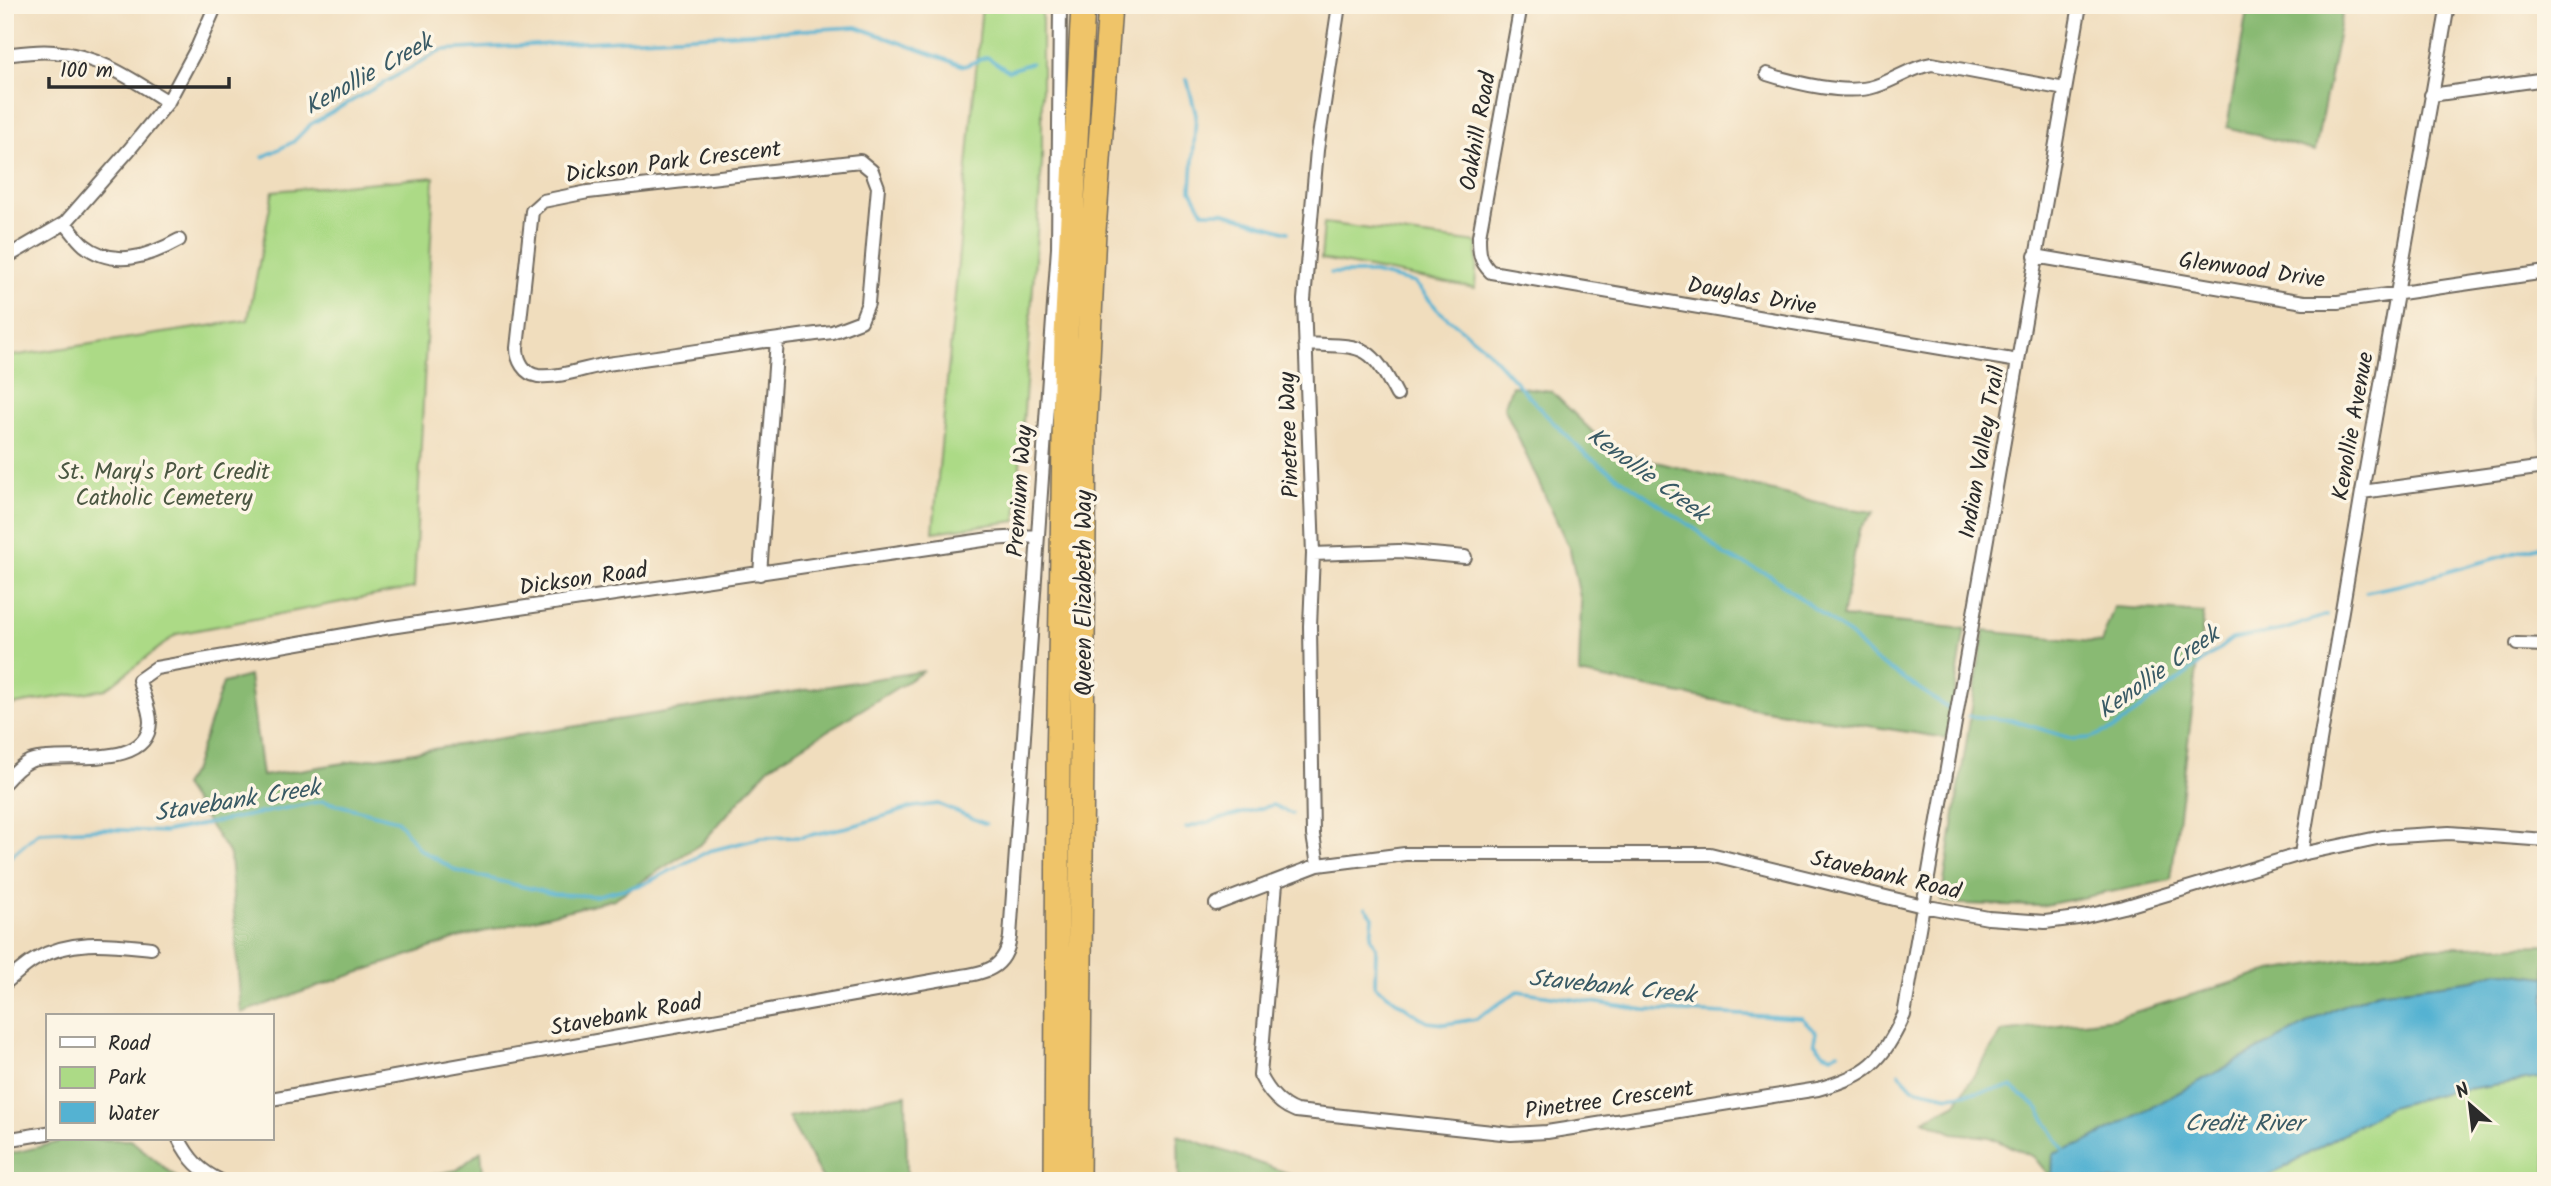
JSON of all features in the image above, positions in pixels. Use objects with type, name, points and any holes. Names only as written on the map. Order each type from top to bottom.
[{"type":"highway","name":"Queen Elizabeth Way","points":[[1078,1181],[1067,1146],[1058,769],[1066,335],[1083,5]]},
{"type":"highway","name":"Queen Elizabeth Way","points":[[1056,1181],[1067,1146],[1085,423],[1094,230],[1110,5]]},
{"type":"street","points":[[5,258],[65,223],[168,102],[216,5]]},
{"type":"street","name":"Premium Way","points":[[988,970],[995,967],[1005,956],[1010,937],[1058,248],[1060,5]]},
{"type":"street","name":"Pinetree Way","points":[[1318,865],[1313,835],[1310,626],[1313,554],[1304,300],[1317,150],[1339,5]]},
{"type":"street","name":"Oakhill Road","points":[[1482,264],[1479,236],[1521,5]]},
{"type":"street","name":"Indian Valley Trail","points":[[1923,906],[2080,5]]},
{"type":"street","name":"Kenollie Avenue","points":[[2301,854],[2448,5]]},
{"type":"street","points":[[5,55],[52,51],[76,55],[117,71],[168,102]]},
{"type":"street","points":[[1767,74],[1792,82],[1854,90],[1872,88],[1919,66],[1932,64],[2065,89]]},
{"type":"street","points":[[2431,95],[2546,79]]},
{"type":"street","name":"Dickson Park Crescent","points":[[860,161],[872,172],[878,187],[868,303],[861,321],[832,332],[777,340],[593,366],[551,376],[535,376],[527,372],[517,357],[517,348],[532,211],[543,201],[588,192],[860,161]]},
{"type":"street","points":[[65,223],[84,244],[99,253],[120,259],[152,254],[179,240]]},
{"type":"street","name":"Glenwood Drive","points":[[2035,256],[2304,302],[2338,302],[2546,272]]},
{"type":"street","name":"Douglas Drive","points":[[1482,264],[1491,272],[2018,361]]},
{"type":"street","points":[[760,574],[777,340]]},
{"type":"street","points":[[1306,344],[1361,349],[1372,355],[1382,366],[1397,395]]},
{"type":"street","points":[[2362,492],[2537,468]]},
{"type":"street","name":"Dickson Road","points":[[5,782],[31,761],[93,758],[131,750],[147,734],[150,722],[139,680],[156,668],[390,627],[990,539],[1037,536]]},
{"type":"street","points":[[1313,554],[1399,551],[1465,558]]},
{"type":"street","points":[[2517,645],[2546,645]]},
{"type":"street","name":"Stavebank Road","points":[[1216,904],[1318,865],[1405,854],[1710,854],[1923,906],[2045,922],[2078,918],[2124,907],[2301,854],[2382,837],[2449,833],[2546,840]]},
{"type":"street","name":"Pinetree Crescent","points":[[1276,883],[1260,1075],[1284,1107],[1296,1111],[1511,1133],[1577,1128],[1818,1089],[1843,1082],[1865,1071],[1882,1056],[1903,1015],[1923,906]]},
{"type":"street","points":[[5,983],[34,960],[77,944],[105,943],[151,948]]},
{"type":"street","name":"Stavebank Road","points":[[273,1099],[988,970]]},
{"type":"street","points":[[5,1140],[46,1133]]},
{"type":"street","points":[[180,1140],[197,1166],[221,1181]]},
{"type":"shaded area","points":[[2546,376],[2546,494],[2531,379]]},
{"type":"green space","points":[[982,5],[1042,5],[1042,163],[1016,521],[933,532]]},
{"type":"green space","points":[[2248,5],[2344,5],[2315,151],[2227,127]]},
{"type":"green space","name":"St. Mary's Port Credit Catholic Cemetery","points":[[434,177],[414,588],[177,634],[106,689],[5,706],[5,357],[248,320],[273,191]]},
{"type":"green space","points":[[1324,223],[1478,243],[1475,288],[1321,259]]},
{"type":"green space","points":[[1512,386],[1551,391],[1612,451],[1837,507],[1874,512],[1859,530],[1842,617],[1965,629],[1947,738],[1759,709],[1579,674],[1581,602],[1570,550],[1504,407]]},
{"type":"green space","points":[[2114,607],[2204,613],[2171,880],[2040,906],[1941,901],[1984,631],[2101,643]]},
{"type":"green space","points":[[924,671],[769,767],[702,843],[614,899],[462,937],[241,1013],[230,855],[183,786],[194,769],[223,683],[249,676],[262,776]]},
{"type":"green space","points":[[2546,945],[2546,977],[2497,971],[2475,980],[2378,992],[2336,1008],[2083,1144],[2053,1154],[2052,1179],[2034,1157],[1989,1137],[1953,1133],[1924,1120],[1956,1103],[2002,1032],[2115,1018],[2271,971],[2414,948]]},
{"type":"green space","points":[[2546,1077],[2546,1181],[2260,1181],[2390,1107],[2447,1092]]},
{"type":"green space","points":[[906,1095],[907,1181],[824,1181],[788,1117]]},
{"type":"green space","points":[[1178,1135],[1293,1175],[1326,1181],[1179,1181]]},
{"type":"green space","points":[[68,1140],[131,1140],[181,1181],[5,1181],[5,1155]]},
{"type":"green space","points":[[481,1151],[484,1181],[400,1181],[457,1170]]},
{"type":"water","name":"Credit River","points":[[2497,971],[2546,977],[2546,1077],[2447,1092],[2390,1107],[2260,1181],[2052,1181],[2053,1154],[2083,1144],[2336,1008],[2378,992],[2475,980]]},
{"type":"waterway","name":"Kenollie Creek","points":[[263,157],[293,142],[311,124],[442,50],[857,27],[964,66],[987,57],[1008,71],[1031,63]]},
{"type":"waterway","name":"Kenollie Creek","points":[[1187,79],[1196,115],[1191,190],[1203,212],[1222,212],[1288,232]]},
{"type":"waterway","name":"Kenollie Creek","points":[[1331,273],[1373,273],[1415,283],[1438,310],[1486,349],[1585,454],[1698,531],[1724,555],[1770,575],[1851,636],[1872,658],[1953,711]]},
{"type":"waterway","name":"Kenollie Creek","points":[[2366,592],[2546,544]]},
{"type":"waterway","name":"Kenollie Creek","points":[[1969,716],[2011,720],[2074,739],[2090,738],[2115,728],[2232,639],[2283,630],[2327,615]]},
{"type":"waterway","name":"Stavebank Creek","points":[[5,861],[39,832],[102,829],[164,832],[323,801],[397,820],[419,849],[457,871],[554,894],[595,896],[644,884],[709,851],[761,838],[802,837],[856,825],[913,807],[938,804],[986,824]]},
{"type":"waterway","name":"Stavebank Creek","points":[[1186,828],[1273,805],[1292,814]]},
{"type":"waterway","name":"Stavebank Creek","points":[[1366,908],[1373,917],[1371,938],[1376,947],[1375,986],[1427,1022],[1445,1024],[1476,1019],[1518,991],[1645,1010],[1802,1018],[1816,1032],[1814,1042],[1824,1053],[1832,1056],[1838,1052]]},
{"type":"waterway","name":"Stavebank Creek","points":[[1899,1073],[1913,1088],[1949,1096],[2012,1087],[2038,1108],[2066,1154]]}]
